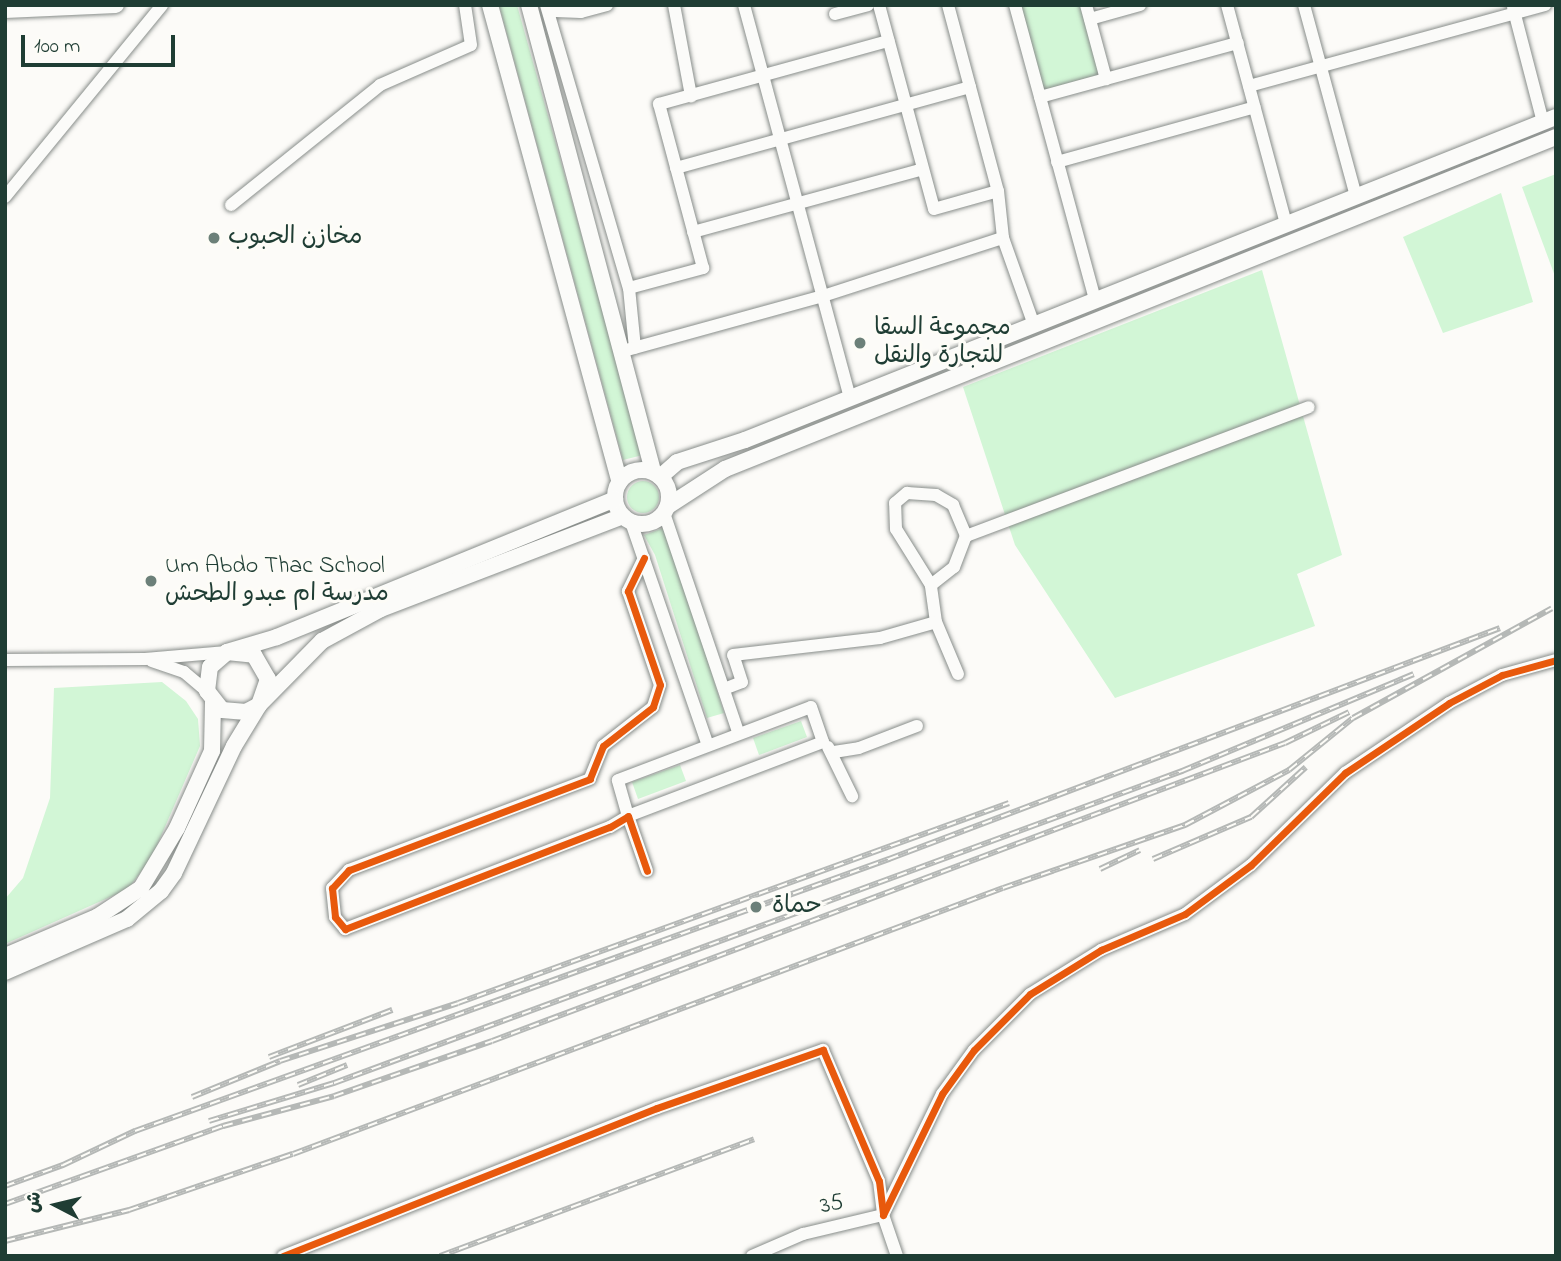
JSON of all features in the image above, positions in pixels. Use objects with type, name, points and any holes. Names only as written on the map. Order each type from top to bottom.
[{"type":"main road","points":[[5,10],[116,5]]},
{"type":"main road","points":[[490,5],[620,482],[615,499],[627,519]]},
{"type":"main road","points":[[530,5],[629,350],[647,442],[657,475],[668,490],[666,510]]},
{"type":"main road","points":[[620,482],[635,471],[657,475],[677,462],[850,398],[1550,120]]},
{"type":"main road","points":[[210,696],[233,713],[259,705],[322,641],[381,609],[627,519],[645,524],[724,469],[1556,137]]},
{"type":"main road","points":[[647,442],[677,462]]},
{"type":"main road","points":[[5,956],[97,917],[141,888],[177,828],[212,751],[210,667],[227,652],[277,637],[615,499]]},
{"type":"main road","points":[[5,972],[127,919],[160,891],[174,873],[234,746],[267,691],[264,665],[244,651],[227,652]]},
{"type":"street","points":[[5,197],[162,5]]},
{"type":"street","points":[[230,205],[380,85],[471,45],[465,5]]},
{"type":"street","points":[[548,5],[555,10],[580,12],[607,5]]},
{"type":"street","points":[[548,5],[629,288],[629,350],[823,296],[1003,238]]},
{"type":"street","points":[[674,5],[691,96]]},
{"type":"street","points":[[744,5],[850,398]]},
{"type":"street","points":[[835,14],[868,5]]},
{"type":"street","points":[[879,5],[934,209],[998,191]]},
{"type":"street","points":[[948,5],[998,191],[1003,238],[1034,325]]},
{"type":"street","points":[[1015,5],[1095,300]]},
{"type":"street","points":[[1086,5],[1106,79]]},
{"type":"street","points":[[1090,19],[1140,5]]},
{"type":"street","points":[[1227,5],[1286,224]]},
{"type":"street","points":[[1304,5],[1356,197]]},
{"type":"street","points":[[1249,86],[1513,9],[1545,5]]},
{"type":"street","points":[[1513,9],[1550,120]]},
{"type":"street","points":[[629,288],[703,268],[659,104],[888,41]]},
{"type":"street","points":[[1040,97],[1238,43]]},
{"type":"street","points":[[676,168],[970,87]]},
{"type":"street","points":[[1057,162],[1255,107]]},
{"type":"street","points":[[693,232],[923,169]]},
{"type":"street","points":[[965,536],[1309,407]]},
{"type":"street","points":[[931,585],[954,567],[965,536],[953,505],[936,495],[907,493],[895,503],[896,528],[931,585],[936,622],[958,674]]},
{"type":"street","points":[[666,510],[738,732]]},
{"type":"street","points":[[627,519],[644,558],[707,743]]},
{"type":"street","points":[[644,558],[628,591],[660,685],[653,707],[603,746],[590,779],[349,870],[332,888],[335,917],[345,929],[610,827],[628,816],[823,742]]},
{"type":"street","points":[[724,689],[741,682],[733,655],[880,638],[936,622]]},
{"type":"street","points":[[5,660],[145,659],[227,652]]},
{"type":"street","points":[[145,659],[184,672],[210,696]]},
{"type":"street","points":[[883,1215],[942,1094],[974,1049],[1030,994],[1101,950],[1185,914],[1251,865],[1345,773],[1449,703],[1502,675],[1556,660]]},
{"type":"street","points":[[647,871],[618,780],[707,743],[811,707],[823,742],[834,752],[852,796]]},
{"type":"street","points":[[834,752],[859,748],[917,726]]},
{"type":"street","points":[[283,1256],[657,1108],[823,1050],[878,1181],[883,1215]]},
{"type":"street","name":"35","points":[[752,1256],[803,1234],[883,1215],[897,1256]]},
{"type":"green space","points":[[499,5],[517,5],[643,455],[623,460]]},
{"type":"green space","points":[[1015,5],[1086,5],[1106,79],[1040,97]]},
{"type":"green space","points":[[1556,174],[1556,279],[1522,187]]},
{"type":"green space","points":[[1501,193],[1533,302],[1443,333],[1403,237]]},
{"type":"green space","points":[[1262,270],[1342,555],[1297,574],[1315,626],[1115,698],[1015,545],[963,387]]},
{"type":"green space","points":[[643,481],[655,485],[659,497],[655,509],[643,513],[631,509],[627,497],[631,485]]},
{"type":"green space","points":[[666,527],[724,713],[707,718],[655,555],[644,535]]},
{"type":"green space","points":[[162,682],[186,701],[198,719],[200,746],[152,857],[128,889],[5,944],[5,899],[23,878],[50,798],[54,688]]},
{"type":"green space","points":[[801,721],[807,737],[759,755],[753,738]]},
{"type":"green space","points":[[680,765],[686,781],[638,799],[632,782]]},
{"type":"railway","points":[[5,1241],[129,1210],[293,1154],[1003,888],[1185,825],[1289,770],[1353,718],[1552,608]]},
{"type":"railway","points":[[5,1186],[63,1165],[135,1131],[889,859],[1500,628]]},
{"type":"railway","points":[[209,1121],[334,1083],[1182,771],[1414,674]]},
{"type":"railway","points":[[5,1204],[223,1126],[334,1096],[492,1041],[1285,743],[1349,712]]},
{"type":"railway","points":[[1153,859],[1251,817],[1306,767]]},
{"type":"railway","points":[[192,1097],[280,1061],[458,1003],[1009,803]]},
{"type":"railway","points":[[1100,869],[1140,850]]},
{"type":"railway","points":[[269,1057],[392,1010]]},
{"type":"railway","points":[[298,1085],[347,1065]]},
{"type":"railway","points":[[440,1256],[754,1139]]},
{"type":"cycle path","points":[[644,558],[628,591],[660,685],[653,707],[603,746],[590,779],[349,870],[332,888],[335,917],[345,929],[610,827],[628,816],[647,871]]},
{"type":"cycle path","points":[[883,1215],[942,1094],[974,1050],[1030,994],[1101,950],[1185,914],[1251,865],[1345,773],[1449,703],[1502,675],[1556,660]]},
{"type":"cycle path","points":[[283,1256],[657,1108],[823,1050],[879,1181],[883,1215]]},
{"type":"place","name":"مخازن الحبوب","points":[[214,238]]},
{"type":"place","name":"مجموعة السقا للتجارة والنقل","points":[[860,343]]},
{"type":"place","name":"Um Abdo Thac School مدرسة ام عبدو الطحش","points":[[151,581]]},
{"type":"place","name":"حماة","points":[[756,907]]}]
